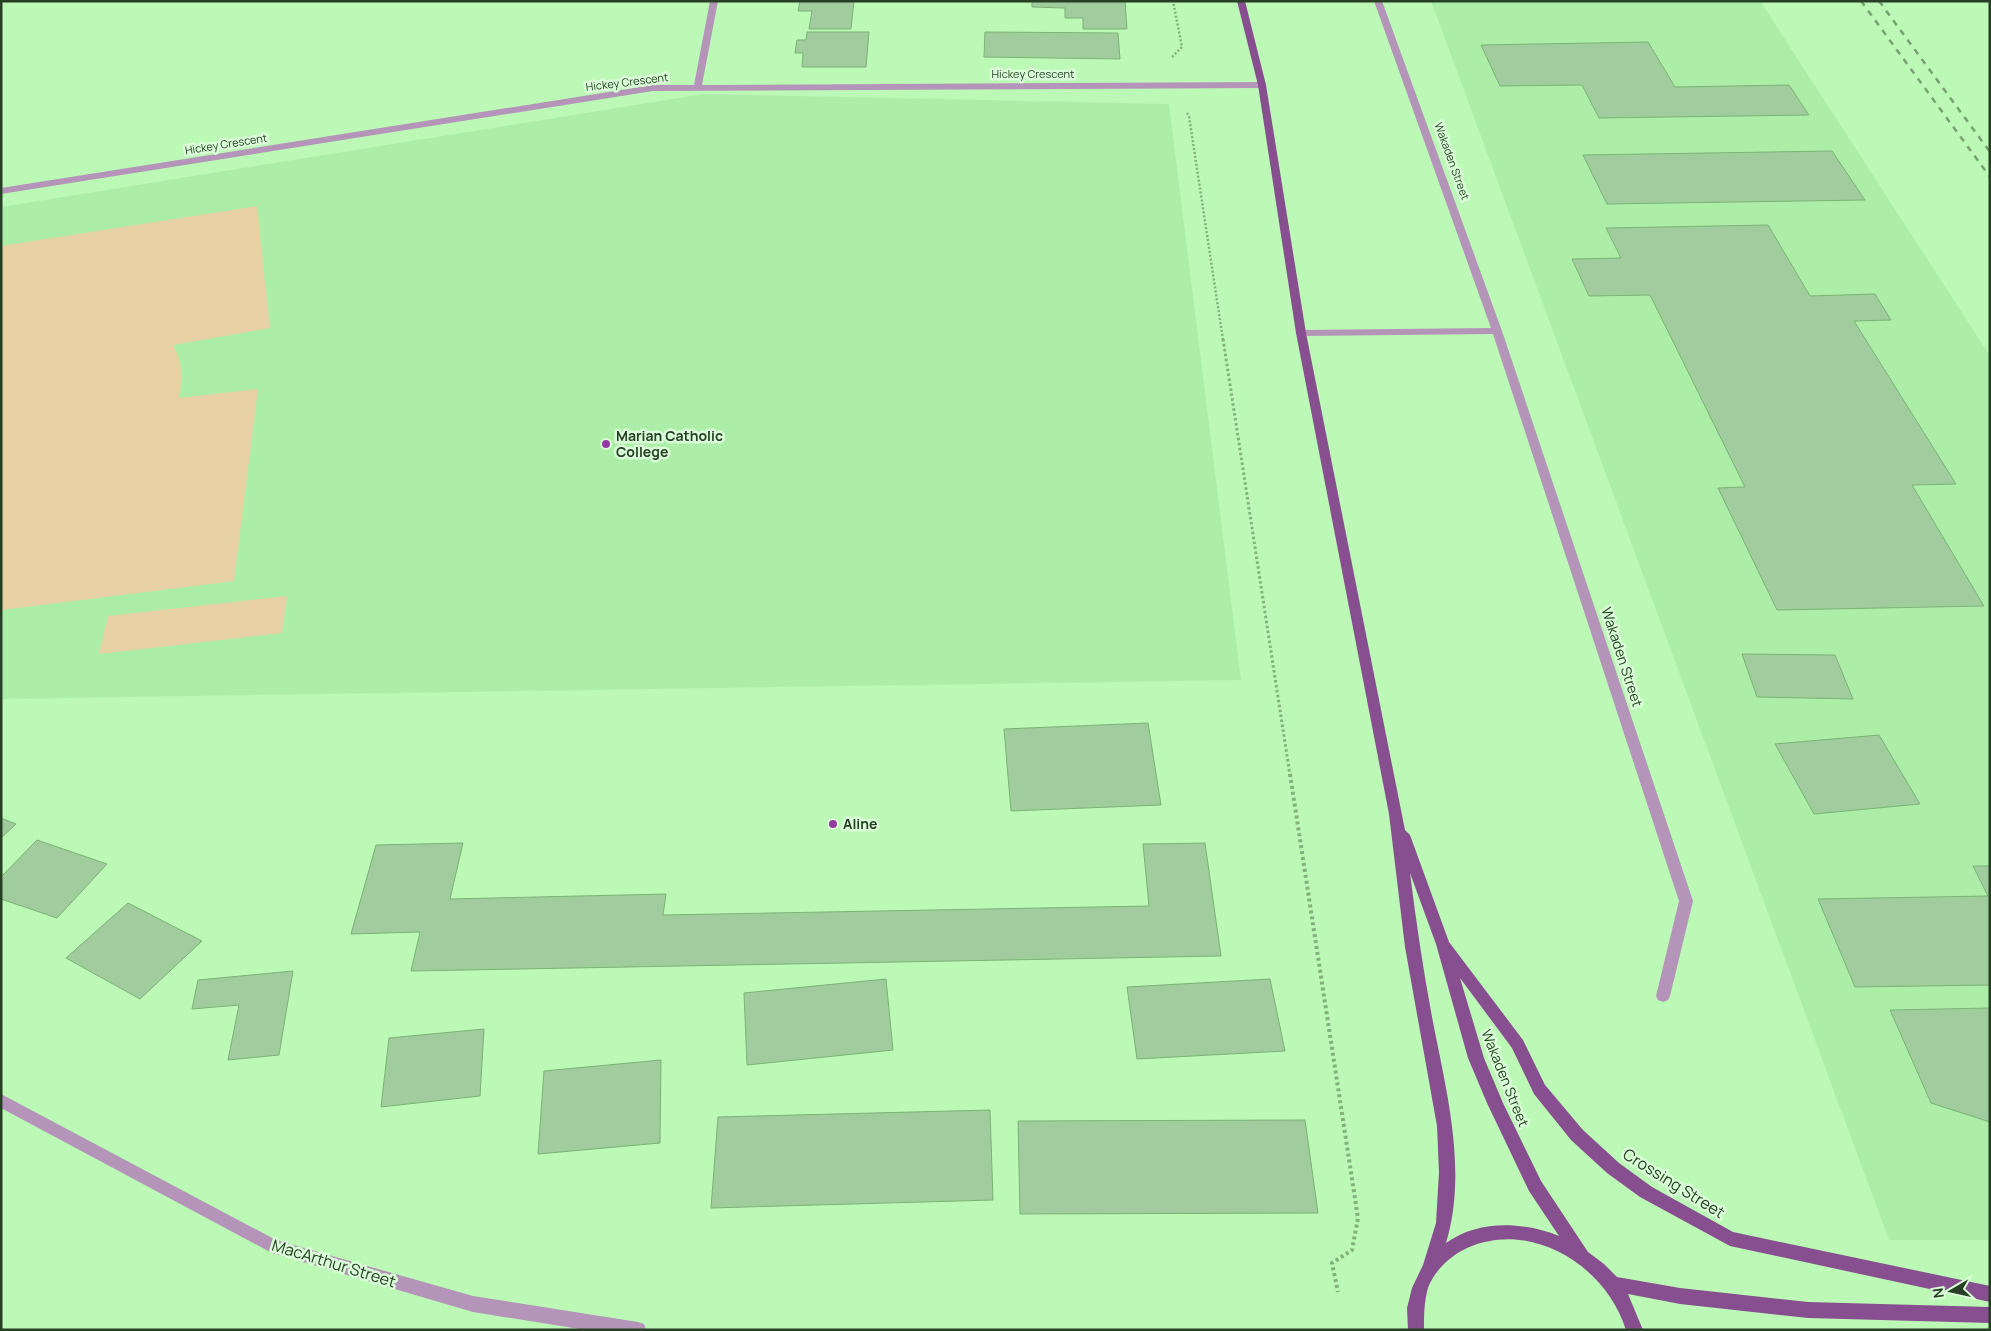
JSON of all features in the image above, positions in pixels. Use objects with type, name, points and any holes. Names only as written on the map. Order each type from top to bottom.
[{"type":"main road","name":"Wakaden Street","points":[[1241,1],[1262,85],[1301,333],[1396,814],[1412,947],[1445,1126],[1447,1172],[1444,1223],[1431,1265]]},
{"type":"main road","name":"Wakaden Street","points":[[1396,814],[1443,944],[1476,1058],[1535,1186],[1582,1257]]},
{"type":"main road","name":"Crossing Street","points":[[1443,944],[1518,1044],[1539,1089],[1576,1135],[1612,1168],[1646,1192],[1730,1239],[1990,1294]]},
{"type":"main road","points":[[1416,1330],[1414,1313],[1419,1288],[1431,1265],[1454,1246],[1482,1234],[1516,1232],[1549,1240],[1582,1257],[1598,1269],[1613,1284],[1629,1311],[1635,1330]]},
{"type":"main road","points":[[1613,1284],[1680,1296],[1808,1310],[1990,1315]]},
{"type":"street","points":[[698,86],[714,1]]},
{"type":"street","name":"Wakaden Street","points":[[1378,1],[1497,331],[1686,901],[1663,996]]},
{"type":"street","name":"Hickey Crescent","points":[[1,191],[652,88],[698,86],[1262,85]]},
{"type":"street","points":[[1301,333],[1497,331]]},
{"type":"street","name":"MacArthur Street","points":[[1,1100],[272,1246],[473,1304],[638,1330]]},
{"type":"path","points":[[1174,1],[1182,46],[1159,72],[1175,85]]},
{"type":"path","points":[[1175,85],[1161,90],[1164,99],[1183,108],[1189,116],[1358,1218],[1352,1250],[1332,1263],[1338,1292]]},
{"type":"shaded area","points":[[1431,1],[1760,1],[1990,356],[1990,1240],[1889,1240]]},
{"type":"shaded area","name":"Marian Catholic College","points":[[704,94],[1169,104],[1241,680],[1,699],[1,207]]},
{"type":"shaded area","points":[[257,206],[270,328],[173,345],[179,358],[181,371],[179,398],[258,389],[234,581],[1,610],[1,246]]},
{"type":"shaded area","points":[[287,596],[282,633],[99,654],[108,616]]},
{"type":"building","points":[[800,1],[854,1],[851,29],[809,29],[812,11],[798,11]]},
{"type":"building","points":[[1032,1],[1125,1],[1127,29],[1083,29],[1083,18],[1065,18],[1065,8],[1032,7]]},
{"type":"building","points":[[807,32],[869,32],[866,67],[802,67],[803,53],[795,53],[797,40],[806,40]]},
{"type":"building","points":[[985,32],[1118,33],[1120,59],[984,57]]},
{"type":"building","points":[[1648,42],[1675,87],[1789,85],[1809,115],[1599,118],[1582,85],[1500,86],[1481,45]]},
{"type":"building","points":[[1832,151],[1865,200],[1607,204],[1583,155]]},
{"type":"building","points":[[1768,225],[1810,296],[1875,294],[1891,320],[1854,321],[1956,484],[1912,485],[1984,606],[1777,610],[1718,488],[1745,487],[1650,295],[1589,296],[1572,259],[1621,258],[1606,228]]},
{"type":"building","points":[[1742,654],[1835,655],[1853,699],[1757,697]]},
{"type":"building","points":[[1148,723],[1161,805],[1011,811],[1004,729]]},
{"type":"building","points":[[1879,735],[1920,804],[1814,814],[1775,744]]},
{"type":"building","points":[[1,818],[16,824],[1,838]]},
{"type":"building","points":[[37,840],[107,864],[57,918],[1,899],[1,877]]},
{"type":"building","points":[[463,843],[450,899],[666,894],[663,915],[1149,906],[1143,844],[1205,843],[1221,956],[411,971],[420,932],[351,934],[376,845]]},
{"type":"building","points":[[1973,866],[1990,866],[1990,985],[1855,987],[1818,899],[1988,896]]},
{"type":"building","points":[[128,903],[202,941],[140,999],[66,958]]},
{"type":"building","points":[[293,971],[279,1055],[228,1060],[239,1005],[192,1009],[198,980]]},
{"type":"building","points":[[886,979],[893,1050],[747,1065],[744,993]]},
{"type":"building","points":[[1270,979],[1285,1051],[1137,1059],[1127,987]]},
{"type":"building","points":[[1990,1008],[1990,1122],[1931,1103],[1890,1010]]},
{"type":"building","points":[[484,1029],[480,1096],[381,1107],[389,1038]]},
{"type":"building","points":[[661,1060],[660,1143],[538,1154],[544,1071]]},
{"type":"building","points":[[990,1110],[993,1200],[711,1208],[718,1117]]},
{"type":"building","points":[[1305,1120],[1318,1213],[1020,1214],[1018,1121]]},
{"type":"railway","points":[[1861,1],[1990,177]]},
{"type":"railway","points":[[1879,1],[1990,152]]},
{"type":"place","name":"Marian Catholic College","points":[[606,444]]},
{"type":"place","name":"Aline","points":[[833,824]]}]
